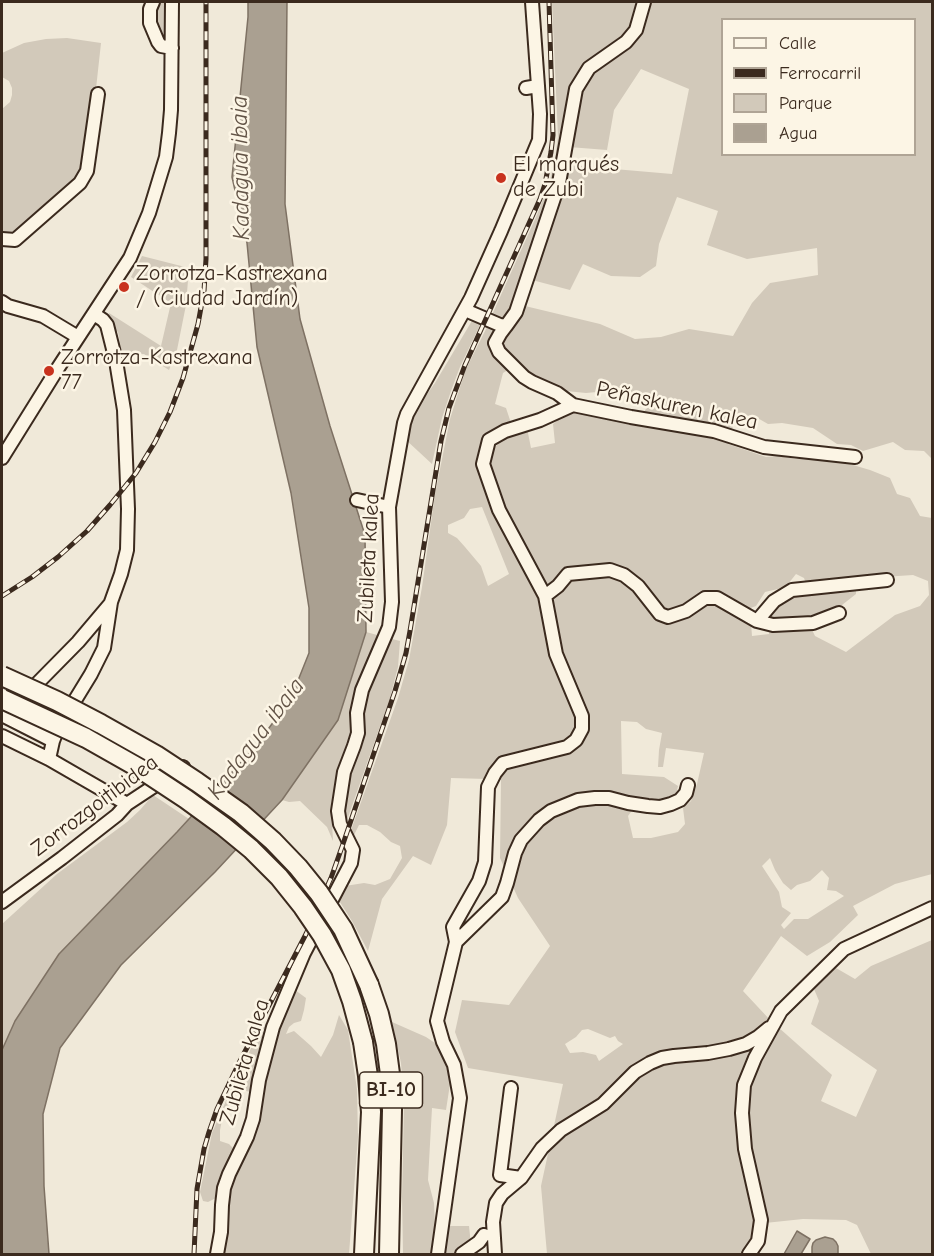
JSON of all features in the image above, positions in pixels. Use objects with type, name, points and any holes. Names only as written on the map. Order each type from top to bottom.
[{"type":"highway","name":"BI-10","points":[[2,676],[101,724],[156,755],[196,782],[241,813],[273,841],[319,893],[343,929],[369,985],[383,1034],[390,1074],[392,1110],[389,1254]]},
{"type":"highway","name":"BI-10","points":[[8,702],[86,738],[139,768],[223,826],[251,849],[279,877],[322,935],[341,970],[352,1000],[363,1042],[368,1076],[371,1112],[364,1254]]},
{"type":"street","points":[[153,2],[150,9],[150,23],[161,46],[172,48]]},
{"type":"street","points":[[2,458],[130,258],[149,213],[166,157],[171,110],[172,2]]},
{"type":"street","name":"Zubileta kalea","points":[[217,1254],[224,1188],[253,1119],[259,1080],[273,1027],[304,953],[351,862],[353,850],[340,824],[339,811],[344,772],[358,733],[357,713],[362,690],[390,627],[392,602],[389,507],[404,423],[465,310],[539,140],[540,114],[532,87],[532,2]]},
{"type":"street","points":[[573,405],[557,393],[524,376],[499,352],[495,343],[516,312],[559,183],[576,89],[589,68],[626,42],[636,30],[644,2]]},
{"type":"street","points":[[2,239],[15,240],[80,183],[87,171],[98,94]]},
{"type":"street","points":[[2,302],[8,306],[43,316],[78,337]]},
{"type":"street","points":[[465,310],[506,326]]},
{"type":"street","points":[[50,759],[58,728],[104,648],[111,602],[122,574],[127,550],[128,509],[124,410],[107,325],[94,314]]},
{"type":"street","name":"Peñaskuren kalea","points":[[456,942],[453,927],[479,881],[485,862],[488,787],[495,773],[504,763],[567,747],[576,740],[582,729],[582,716],[556,654],[545,596],[499,510],[483,464],[489,440],[505,431],[540,420],[573,405],[714,431],[764,447],[855,457]]},
{"type":"street","points":[[357,500],[389,507]]},
{"type":"street","points":[[545,596],[568,574],[610,570],[624,575],[638,586],[660,615],[668,617],[686,610],[705,598],[717,598],[757,621],[773,625],[813,623],[839,613]]},
{"type":"street","points":[[757,621],[774,601],[792,590],[887,580]]},
{"type":"street","points":[[53,741],[2,715],[8,702],[78,642],[111,602]]},
{"type":"street","points":[[2,736],[50,759],[127,804]]},
{"type":"street","name":"Zorrozgoitibidea","points":[[2,902],[117,815],[127,804],[186,766]]},
{"type":"street","points":[[438,1254],[460,1098],[454,1065],[436,1021],[456,942],[501,897],[521,840],[538,820],[551,811],[578,800],[595,798],[609,798],[660,807],[680,800],[686,793],[688,785]]},
{"type":"street","points":[[749,1254],[758,1242],[761,1220],[745,1149],[742,1113],[744,1085],[754,1058],[781,1011],[844,949],[933,908]]},
{"type":"street","points":[[495,1254],[493,1222],[496,1203],[502,1194],[521,1178],[542,1148],[561,1130],[603,1104],[635,1072],[650,1063],[662,1058],[708,1053],[746,1044],[774,1024]]},
{"type":"street","points":[[511,1088],[500,1175],[521,1178]]},
{"type":"street","points":[[462,1254],[479,1242],[484,1235]]},
{"type":"green space","points":[[160,2],[165,2],[165,41],[161,37],[157,24],[156,12]]},
{"type":"green space","points":[[552,2],[932,2],[932,459],[924,451],[905,450],[893,442],[863,451],[851,445],[837,444],[813,428],[782,423],[768,424],[754,416],[736,415],[728,444],[766,457],[796,459],[819,455],[870,470],[890,478],[897,494],[910,498],[920,516],[932,518],[932,874],[895,884],[853,906],[858,915],[830,942],[807,956],[781,936],[743,991],[771,1021],[761,1031],[749,1040],[739,1043],[712,1049],[665,1054],[647,1059],[614,1085],[600,1101],[606,1105],[638,1073],[651,1064],[671,1058],[714,1054],[748,1047],[765,1034],[744,1070],[739,1099],[740,1146],[756,1216],[756,1227],[752,1240],[744,1254],[547,1254],[541,1186],[563,1084],[468,1068],[455,1032],[462,1000],[509,1005],[550,946],[518,898],[500,858],[501,780],[495,779],[505,765],[565,751],[575,747],[581,741],[586,726],[584,708],[560,657],[550,597],[578,576],[599,574],[616,577],[641,599],[656,620],[665,623],[705,603],[715,601],[751,623],[752,636],[769,634],[769,617],[777,605],[792,598],[856,588],[856,594],[842,605],[806,617],[815,636],[846,652],[895,615],[920,606],[929,595],[928,581],[913,575],[806,584],[804,578],[796,574],[788,584],[765,592],[756,606],[745,610],[711,591],[667,612],[659,606],[637,579],[625,570],[608,564],[564,570],[558,580],[547,589],[505,511],[490,465],[492,451],[502,439],[527,428],[531,448],[555,443],[553,424],[565,415],[576,412],[646,425],[645,410],[656,399],[608,391],[586,393],[566,391],[527,373],[502,349],[501,341],[506,331],[512,329],[524,306],[514,299],[513,307],[501,321],[491,317],[549,185],[558,137]],"holes":[[[641,69],[689,89],[672,174],[568,165],[569,147],[607,150],[614,110]],[[677,197],[718,211],[707,245],[747,259],[817,248],[818,275],[770,283],[752,303],[733,336],[689,329],[661,337],[635,339],[600,324],[525,306],[532,280],[570,290],[583,264],[611,276],[640,277],[656,266],[659,244]],[[621,721],[637,722],[646,729],[662,733],[658,767],[663,767],[666,748],[704,753],[691,801],[683,808],[685,824],[678,832],[651,838],[633,838],[628,816],[641,798],[664,799],[676,795],[678,786],[664,777],[622,774]],[[770,858],[783,883],[791,890],[797,885],[810,881],[822,870],[829,878],[827,890],[836,891],[844,896],[808,919],[794,919],[784,929],[781,925],[791,913],[782,907],[779,892],[762,866]],[[588,1029],[610,1038],[615,1036],[623,1044],[599,1061],[596,1055],[583,1052],[570,1053],[565,1044],[582,1030]]]},
{"type":"green space","points":[[67,38],[101,43],[87,171],[15,240],[2,239],[2,109],[10,102],[12,88],[9,81],[2,77],[2,53],[24,43]]},
{"type":"green space","points":[[142,256],[189,268],[186,305],[177,350],[169,370],[144,354],[122,354],[118,332],[112,328],[108,318],[109,313],[161,346],[171,303],[131,277]]},
{"type":"green space","points":[[473,319],[481,323],[451,391],[442,418],[432,464],[405,439],[412,415],[435,383]]},
{"type":"green space","points":[[488,325],[498,329],[492,341],[511,368],[503,373],[495,404],[506,408],[511,423],[493,429],[486,438],[477,462],[540,594],[579,724],[570,742],[515,756],[487,779],[451,778],[447,825],[431,865],[413,856],[382,899],[368,951],[338,899],[345,886],[364,883],[375,885],[390,879],[402,858],[400,846],[367,825],[359,825],[353,837],[350,833],[398,698],[409,660],[435,494],[450,419],[465,371]],"holes":[[[482,507],[509,574],[488,586],[481,566],[457,538],[448,533],[448,525],[464,518],[470,509]]]},
{"type":"green space","points":[[366,632],[381,636],[358,688],[351,711],[351,741],[337,776],[331,805],[333,841],[327,827],[300,801],[282,800],[338,720]]},
{"type":"green space","points":[[392,639],[400,641],[398,667],[390,698],[346,823],[343,816],[343,799],[364,701]]},
{"type":"green space","points":[[153,795],[189,819],[59,954],[15,1021],[2,1050],[2,924],[57,874],[127,822]]},
{"type":"green space","points":[[932,940],[932,1254],[871,1254],[857,1225],[846,1220],[803,1219],[765,1223],[746,1133],[748,1087],[756,1064],[778,1027],[832,1075],[821,1101],[856,1117],[877,1070],[811,1024],[819,1001],[814,989],[836,968],[855,979],[871,966]]},
{"type":"green space","points":[[295,990],[306,998],[304,1010],[301,1021],[289,1027],[286,1034],[294,1031],[321,1057],[333,1035],[339,1015],[348,1030],[357,1089],[358,1137],[349,1254],[222,1254],[230,1200],[229,1188],[234,1172],[251,1144],[269,1057]]},
{"type":"green space","points":[[392,1022],[435,1043],[448,1068],[450,1084],[446,1110],[432,1108],[428,1180],[434,1203],[435,1226],[469,1226],[472,1254],[403,1254],[404,1105],[401,1063]]},
{"type":"green space","points":[[266,1023],[251,1092],[236,1089],[222,1120],[220,1141],[229,1144],[235,1150],[220,1180],[216,1198],[208,1202],[203,1201],[200,1192],[212,1133],[258,1034]]},
{"type":"water","name":"Kadagua ibaia","points":[[248,2],[287,2],[285,204],[300,319],[330,426],[365,535],[366,632],[338,720],[282,800],[215,872],[121,965],[60,1048],[43,1114],[44,1186],[49,1254],[2,1254],[2,1050],[15,1021],[59,954],[177,832],[255,747],[291,698],[309,653],[309,608],[291,493],[257,347],[247,243],[232,177]]},
{"type":"water","points":[[797,1231],[810,1239],[801,1254],[784,1254]]},
{"type":"water","points":[[825,1237],[836,1242],[838,1254],[812,1254],[813,1243]]},
{"type":"railway","points":[[2,596],[58,557],[87,531],[110,505],[136,473],[155,442],[183,378],[198,324],[204,291],[206,259],[206,2]]},
{"type":"railway","points":[[194,1254],[197,1189],[209,1132],[238,1065],[306,934],[331,878],[406,653],[441,441],[449,408],[465,365],[545,184],[553,135],[549,2]]},
{"type":"place","name":"El marqués de Zubi","points":[[501,178]]},
{"type":"place","name":"Zorrotza-Kastrexana / (Ciudad Jardín)","points":[[124,287]]},
{"type":"place","name":"Zorrotza-Kastrexana 77","points":[[49,371]]}]
